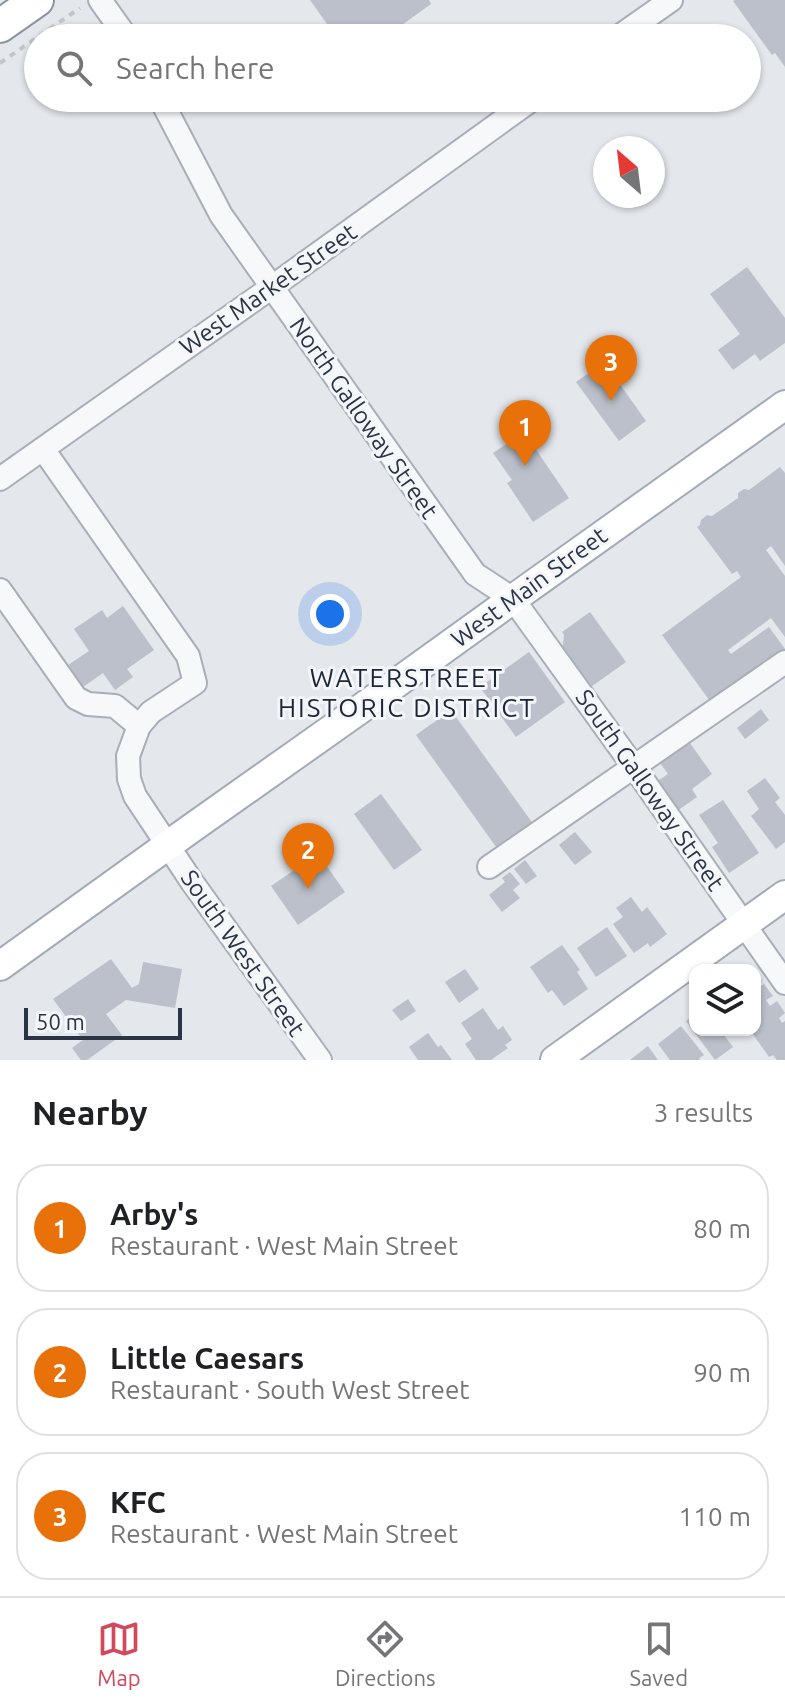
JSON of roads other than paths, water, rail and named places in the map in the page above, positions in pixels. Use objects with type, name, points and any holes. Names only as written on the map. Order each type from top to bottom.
[{"type":"highway","points":[[0,26],[37,0]]},
{"type":"main road","name":"West Main Street","points":[[0,966],[785,405]]},
{"type":"main road","points":[[555,1060],[785,895]]},
{"type":"street","points":[[100,0],[117,24]]},
{"type":"street","points":[[637,24],[671,0]]},
{"type":"street","name":"North Galloway Street","points":[[167,112],[221,215],[475,574],[513,599]]},
{"type":"street","name":"West Market Street","points":[[0,479],[515,112]]},
{"type":"street","points":[[0,590],[76,698],[88,704],[115,706],[139,726],[151,712],[195,683],[188,656],[43,449]]},
{"type":"street","name":"South Galloway Street","points":[[513,599],[785,983]]},
{"type":"street","points":[[489,867],[785,662]]},
{"type":"street","name":"South West Street","points":[[139,726],[128,756],[129,779],[140,804],[315,1058]]},
{"type":"place","name":"KFC","points":[[611,401]]},
{"type":"place","name":"Arby's","points":[[525,466]]},
{"type":"place","name":"Little Caesars","points":[[308,889]]},
{"type":"district","name":"WATERSTREET HISTORIC DISTRICT","points":[[407,692]]}]
